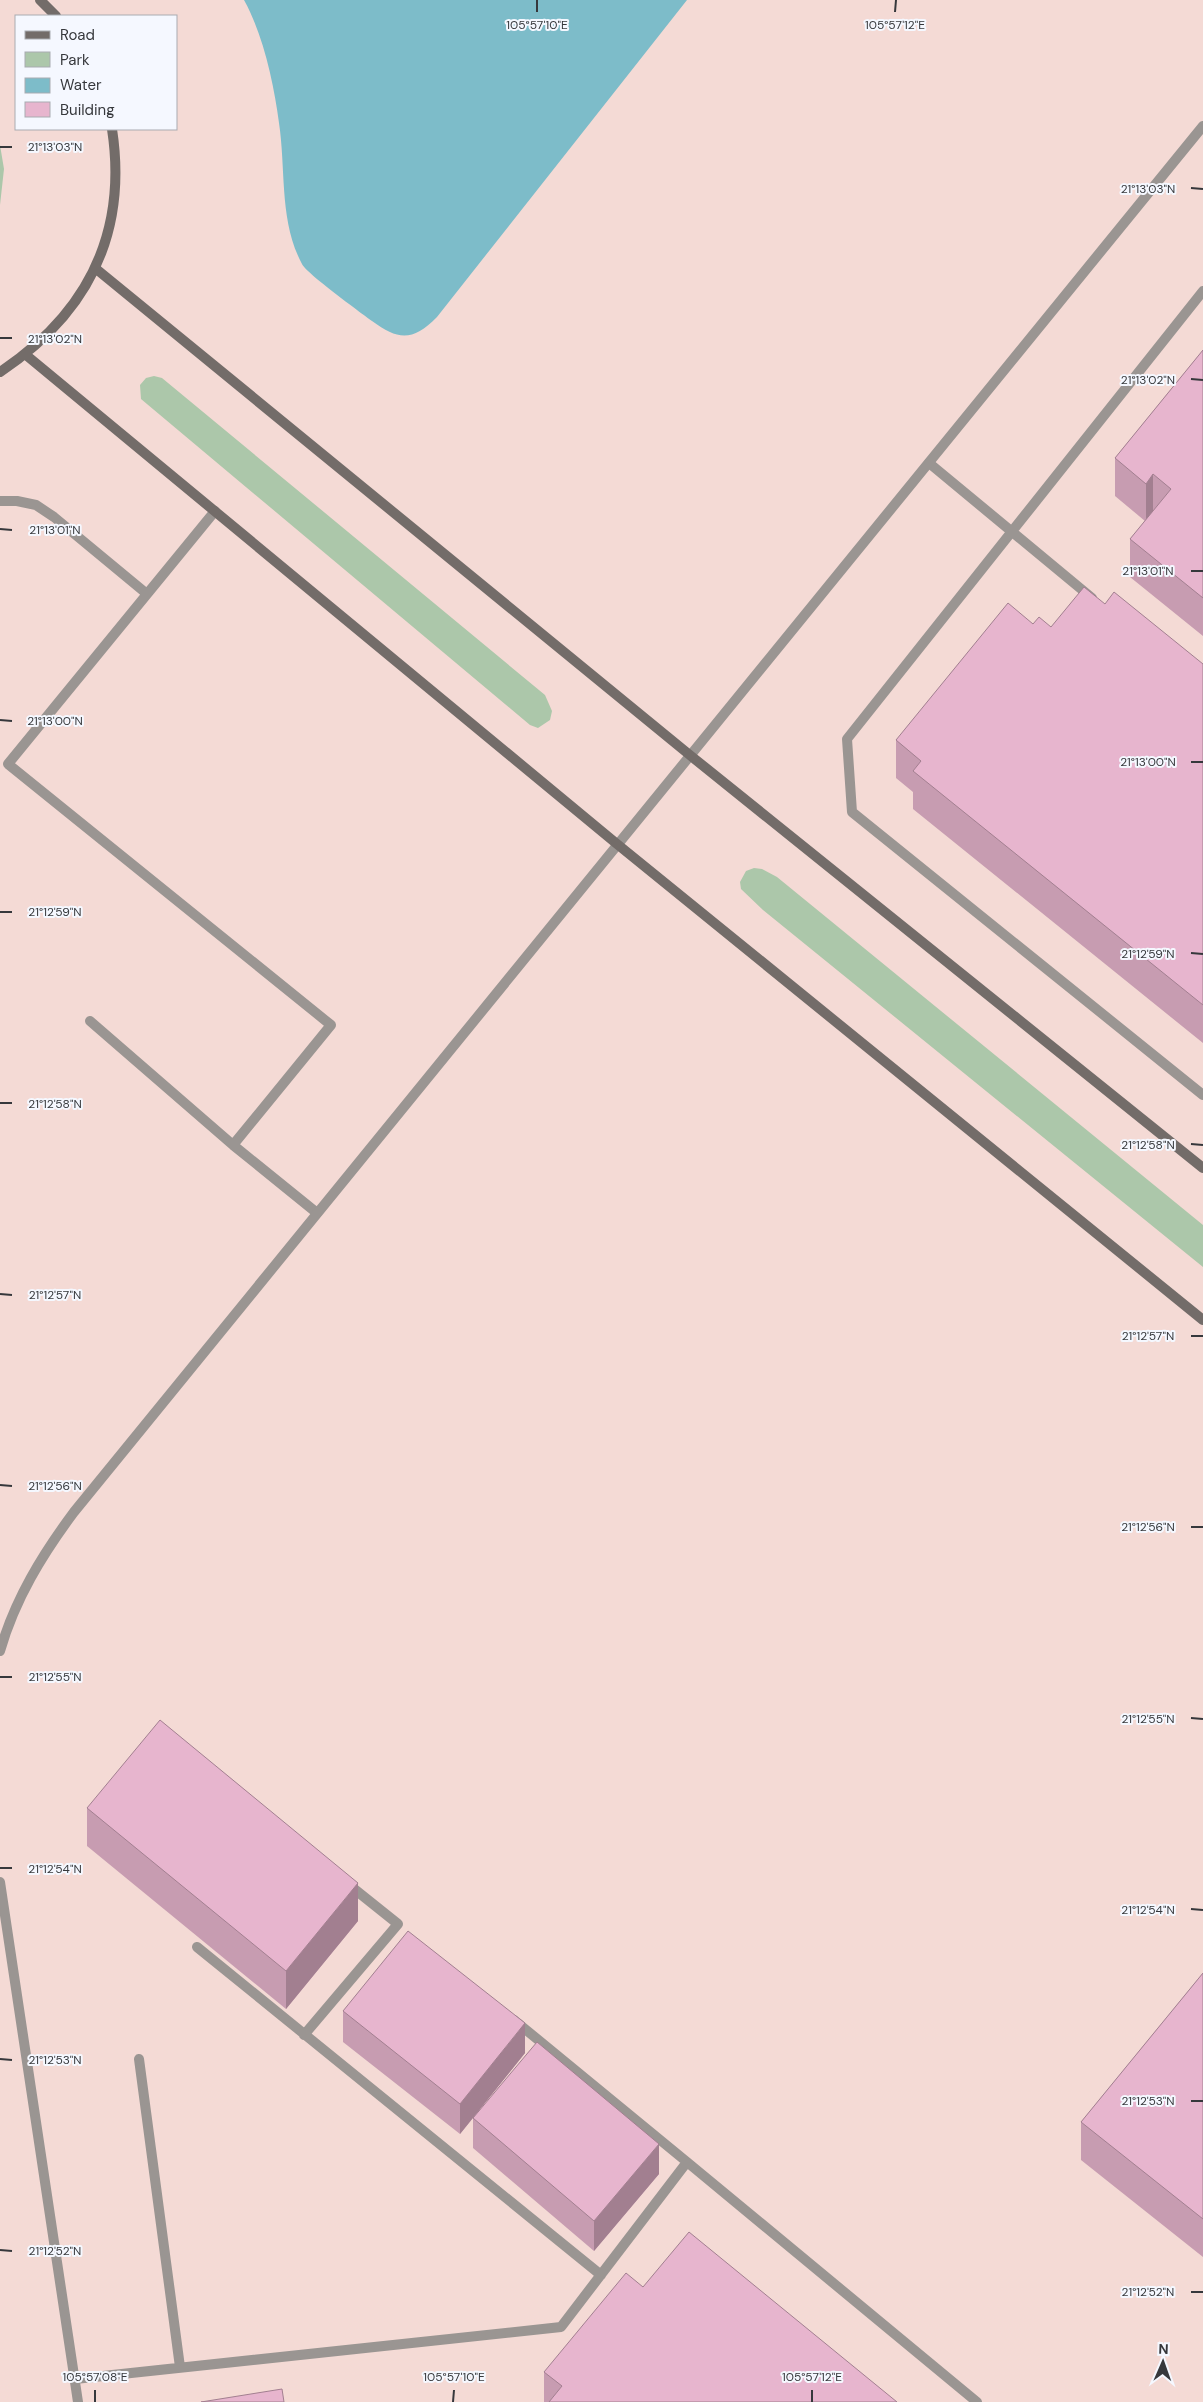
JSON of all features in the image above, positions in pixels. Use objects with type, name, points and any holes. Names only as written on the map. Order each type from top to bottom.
[{"type":"street","points":[[40,0],[55,15]]},
{"type":"street","points":[[0,1652],[7,1629],[25,1588],[45,1551],[80,1504],[1203,126]]},
{"type":"street","points":[[0,372],[26,355],[47,336],[82,293],[95,268],[105,241],[116,186],[112,130]]},
{"type":"street","points":[[95,268],[691,756],[1203,1168]]},
{"type":"street","points":[[1203,291],[847,739],[852,812],[1203,1095]]},
{"type":"street","points":[[26,355],[617,844],[1203,1320]]},
{"type":"street","points":[[929,463],[1104,608]]},
{"type":"street","points":[[0,501],[17,501],[36,505],[147,594]]},
{"type":"street","points":[[215,511],[8,764],[331,1025],[233,1145]]},
{"type":"street","points":[[90,1021],[233,1145],[317,1213]]},
{"type":"street","points":[[304,2035],[402,1928],[337,1874]]},
{"type":"street","points":[[0,1882],[78,2402]]},
{"type":"street","points":[[197,1947],[601,2275]]},
{"type":"street","points":[[504,2012],[977,2402]]},
{"type":"street","points":[[139,2058],[180,2367]]},
{"type":"street","points":[[75,2378],[561,2327],[687,2162]]},
{"type":"shaded area","points":[[0,0],[1203,0],[1203,2402],[0,2402]]},
{"type":"green space","points":[[0,145],[4,169],[0,205]]},
{"type":"green space","points":[[154,376],[162,378],[545,695],[552,711],[550,720],[538,728],[530,725],[141,399],[140,385],[146,378]]},
{"type":"green space","points":[[754,868],[762,869],[777,877],[1203,1225],[1203,1267],[763,910],[741,889],[740,882],[746,871]]},
{"type":"water","points":[[244,0],[687,0],[437,317],[421,331],[406,336],[398,335],[382,328],[323,284],[302,264],[295,248],[286,213],[281,141],[271,76],[257,28]]},
{"type":"building","points":[[1203,350],[1203,598],[1130,539],[1171,489],[1153,474],[1146,484],[1115,458]]},
{"type":"building","points":[[1084,587],[1105,604],[1114,592],[1203,664],[1203,1005],[913,771],[921,761],[896,740],[1008,603],[1033,624],[1039,617],[1051,627]]},
{"type":"building","points":[[160,1720],[358,1883],[286,1971],[87,1808]]},
{"type":"building","points":[[408,1931],[525,2023],[460,2104],[343,2011]]},
{"type":"building","points":[[1203,1973],[1203,2219],[1081,2122]]},
{"type":"building","points":[[537,2042],[659,2144],[594,2221],[473,2118]]},
{"type":"building","points":[[689,2232],[897,2402],[549,2402],[562,2386],[544,2372],[626,2273],[643,2287]]},
{"type":"building","points":[[282,2389],[284,2402],[201,2402]]}]
